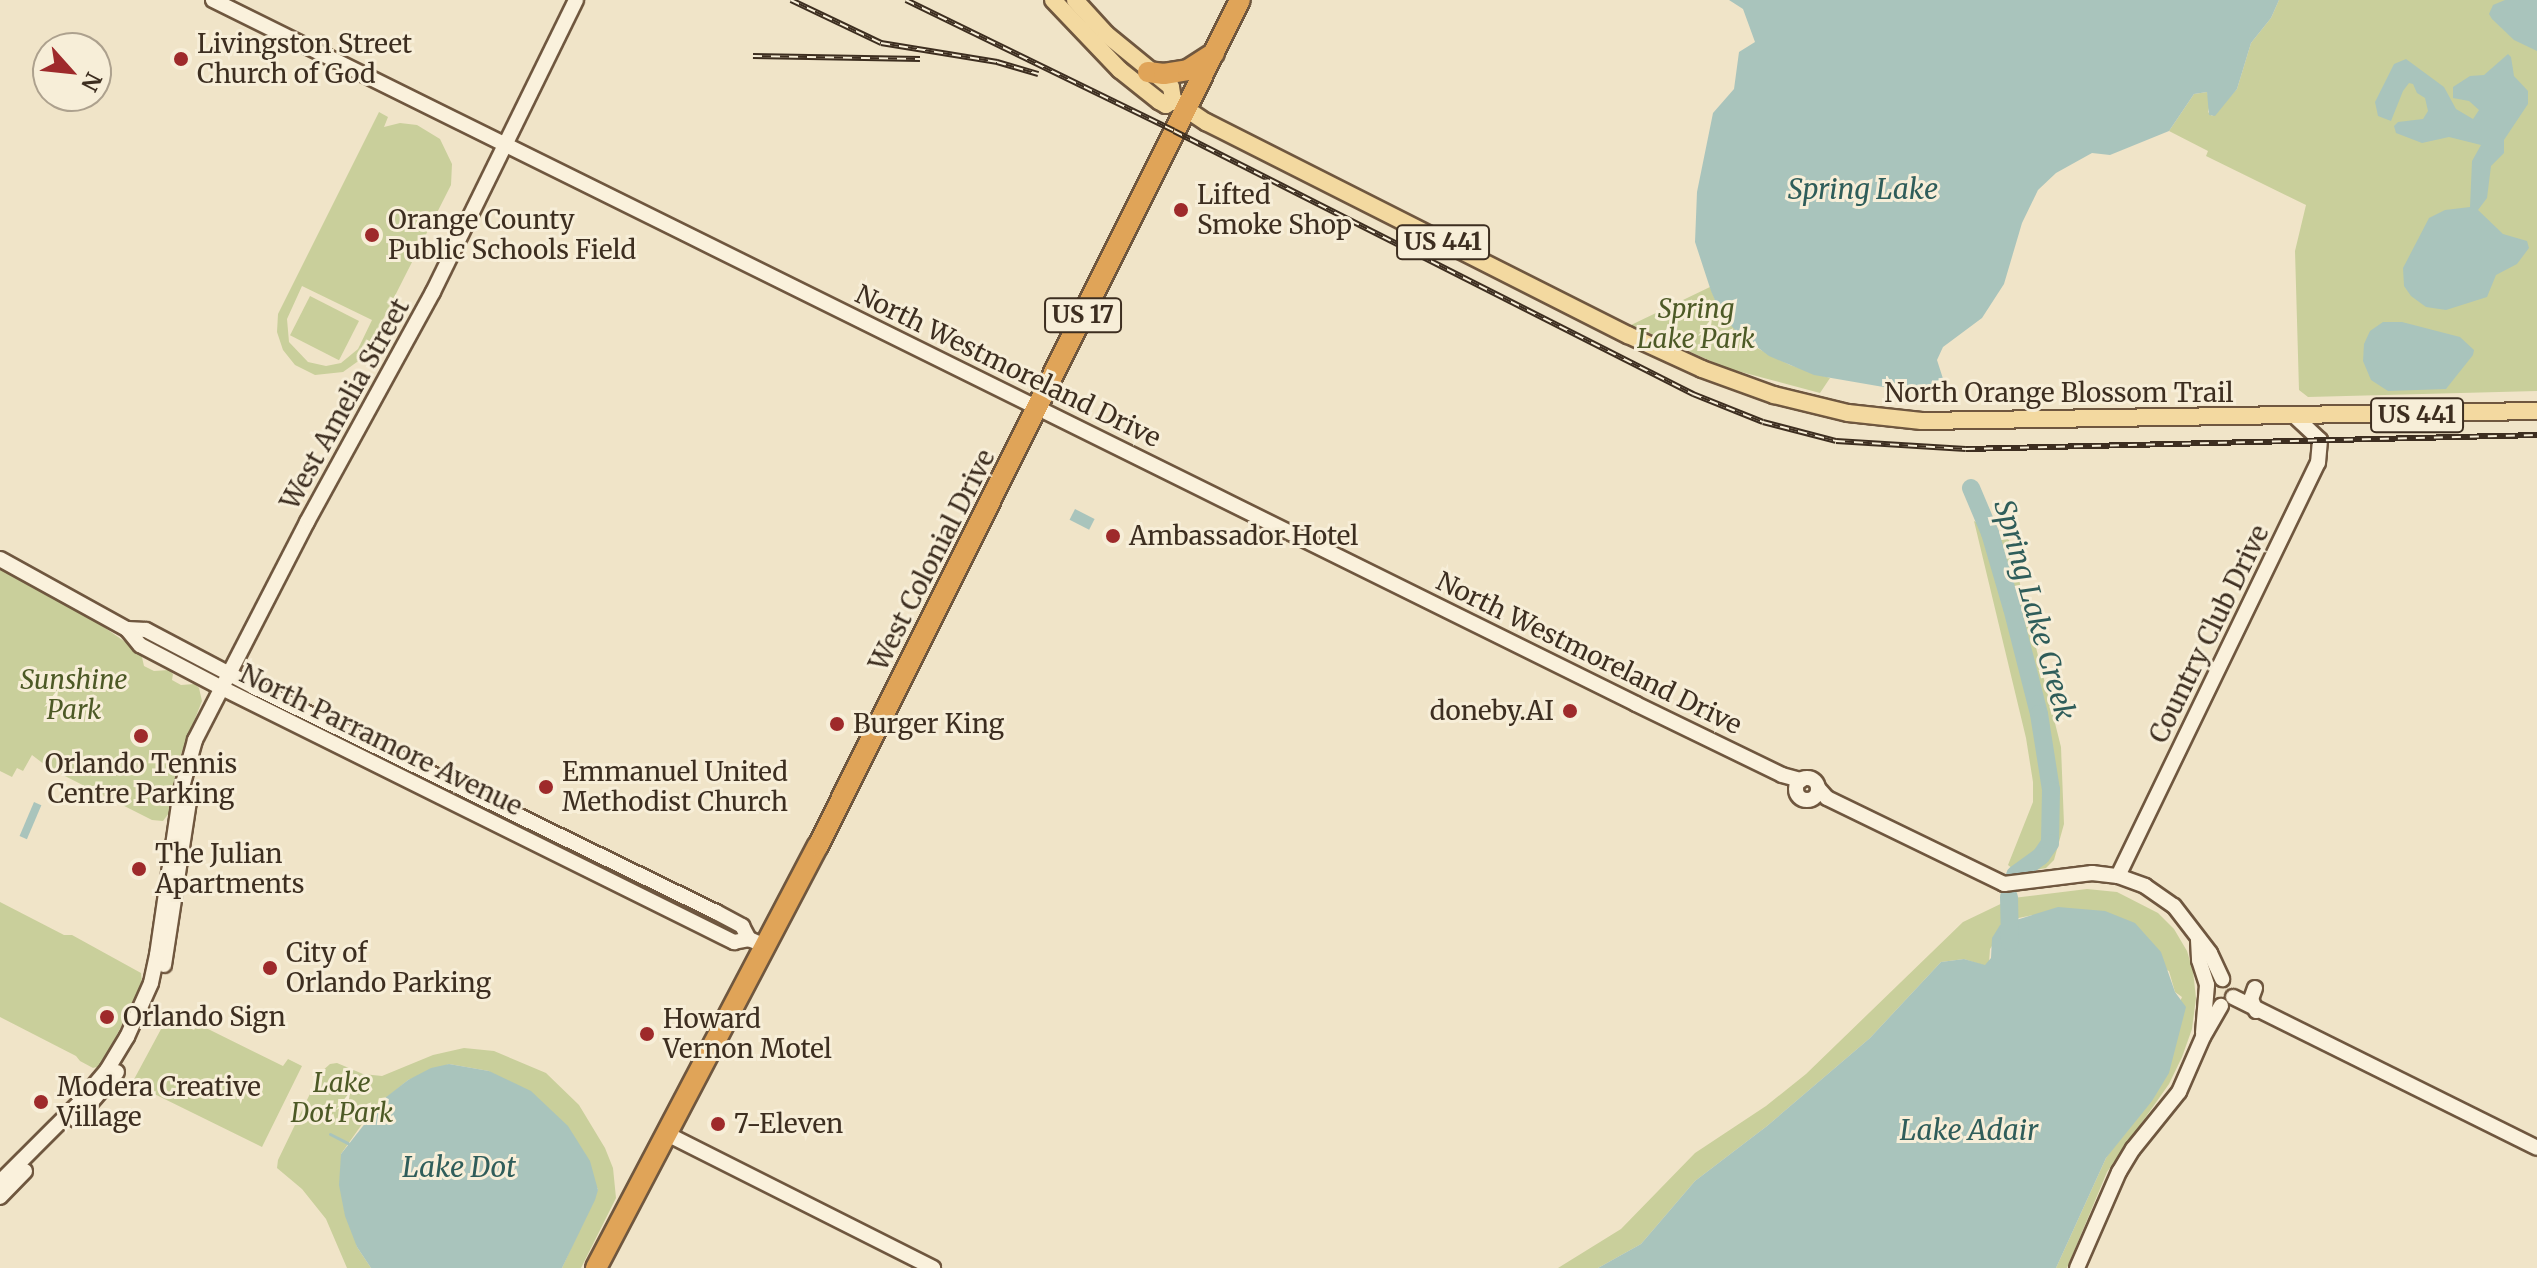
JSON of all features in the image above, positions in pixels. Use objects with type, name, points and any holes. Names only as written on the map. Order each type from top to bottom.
[{"type":"highway","name":"West Colonial Drive","points":[[596,1268],[667,1134],[758,942],[1037,407],[1180,104],[1214,53],[1240,0]]},
{"type":"highway","points":[[1148,72],[1164,74],[1188,70],[1214,53]]},
{"type":"main road","name":"North Orange Blossom Trail","points":[[1053,0],[1120,70],[1166,105],[1180,104],[1628,335],[1702,369],[1774,395],[1848,413],[1922,421],[2296,418],[2537,411]]},
{"type":"main road","name":"North Orange Blossom Trail","points":[[1075,0],[1148,72],[1171,87],[1180,104]]},
{"type":"street","name":"North Westmoreland Drive","points":[[213,0],[1798,784],[1813,780],[1819,795],[2004,884],[2092,873],[2118,876]]},
{"type":"street","name":"West Amelia Street","points":[[0,1182],[98,1081],[127,1037],[151,983],[184,779],[195,740],[307,522],[433,292],[576,0]]},
{"type":"street","name":"Country Club Drive","points":[[2118,876],[2318,463],[2320,440],[2296,418]]},
{"type":"street","name":"North Parramore Avenue","points":[[0,559],[127,629],[140,645],[219,694],[734,942],[758,942]]},
{"type":"street","name":"North Parramore Avenue","points":[[127,629],[146,630],[229,674],[716,912],[742,926],[758,942]]},
{"type":"street","name":"West Amelia Street","points":[[0,1197],[114,1076],[140,1031],[158,988],[172,928],[192,777],[219,694]]},
{"type":"street","points":[[2077,1268],[2119,1172],[2133,1149],[2179,1092],[2203,1037],[2228,1002],[2230,983],[2222,979],[2210,953],[2174,906],[2145,886],[2118,876]]},
{"type":"street","points":[[2198,939],[2199,960],[2207,992],[2203,1037]]},
{"type":"street","points":[[2207,992],[2222,979]]},
{"type":"street","points":[[2252,1008],[2255,988]]},
{"type":"street","points":[[2207,992],[2252,1008],[2537,1148]]},
{"type":"street","points":[[84,1111],[97,1090],[98,1081]]},
{"type":"street","points":[[44,1152],[44,1145],[54,1129]]},
{"type":"street","points":[[667,1134],[933,1268]]},
{"type":"green space","points":[[2279,0],[2537,0],[2537,391],[2308,397],[2299,390],[2295,251],[2306,205],[2206,156],[2208,151],[2169,131],[2194,94],[2207,92],[2208,112],[2212,116],[2237,89],[2251,43],[2271,18]]},
{"type":"green space","name":"Orange County Public Schools Field","points":[[379,112],[388,117],[384,127],[400,123],[417,125],[440,139],[452,164],[451,185],[364,357],[343,372],[315,375],[295,365],[283,350],[277,332],[278,314]],"holes":[[[302,286],[372,320],[358,349],[341,363],[326,366],[308,362],[289,342],[287,319]]]},
{"type":"green space","name":"Spring Lake Park","points":[[1710,287],[1721,314],[1755,347],[1790,365],[1830,378],[1820,393],[1726,368],[1631,325]]},
{"type":"green space","points":[[310,296],[359,321],[339,360],[290,335]]},
{"type":"green space","points":[[1974,521],[2009,540],[2061,747],[2064,824],[2054,860],[2046,868],[2018,873],[2008,865],[2033,802],[2033,782],[2026,738]]},
{"type":"green space","name":"Sunshine Park","points":[[0,566],[58,595],[141,653],[144,666],[154,671],[169,670],[173,674],[172,680],[181,685],[195,684],[199,688],[202,701],[181,754],[169,813],[163,821],[152,820],[49,768],[32,755],[23,771],[17,768],[12,777],[0,771]]},
{"type":"green space","points":[[2087,889],[2117,892],[2158,913],[2174,929],[2187,951],[2196,998],[2192,1029],[2182,1057],[2169,1084],[2107,1172],[2067,1268],[2056,1268],[2106,1158],[2123,1133],[2182,997],[2175,992],[2169,971],[2033,915],[2009,920],[1990,949],[1989,963],[1985,966],[1964,959],[1941,962],[1870,1038],[1767,1126],[1695,1181],[1641,1244],[1598,1268],[1558,1268],[1621,1229],[1695,1153],[1766,1106],[1806,1074],[1963,922],[2013,898]]},
{"type":"green space","points":[[0,902],[64,935],[72,935],[141,973],[142,983],[137,997],[100,1066],[93,1068],[0,1017]]},
{"type":"green space","points":[[167,1018],[194,1030],[198,1024],[283,1066],[288,1059],[302,1066],[262,1147],[132,1083]]},
{"type":"green space","name":"Lake Dot Park","points":[[464,1048],[494,1051],[546,1073],[579,1105],[605,1148],[613,1168],[616,1198],[581,1268],[562,1268],[598,1189],[489,1071],[449,1064],[408,1080],[372,1110],[341,1154],[357,1247],[371,1268],[347,1268],[326,1219],[302,1189],[277,1168],[320,1073],[330,1064],[337,1063],[363,1074],[382,1076],[433,1055]]},
{"type":"water","name":"Spring Lake","points":[[1729,0],[2279,0],[2271,18],[2251,43],[2237,89],[2215,116],[2209,115],[2207,92],[2194,94],[2169,131],[2110,155],[2092,153],[2056,173],[2038,190],[2022,223],[2004,284],[1982,318],[1943,347],[1937,360],[1946,388],[1895,389],[1814,375],[1769,356],[1736,331],[1721,314],[1711,291],[1695,242],[1697,192],[1713,113],[1734,89],[1739,52],[1755,42],[1743,9]]},
{"type":"water","points":[[2505,0],[2537,0],[2537,51],[2514,40],[2492,19],[2489,14],[2493,5]]},
{"type":"water","points":[[2508,54],[2514,76],[2528,91],[2528,104],[2504,140],[2504,153],[2491,166],[2487,198],[2478,210],[2503,234],[2527,241],[2529,248],[2517,264],[2496,275],[2487,297],[2446,310],[2426,307],[2411,296],[2404,286],[2403,268],[2429,218],[2445,210],[2470,207],[2472,161],[2481,145],[2449,137],[2422,143],[2396,133],[2394,126],[2398,122],[2423,119],[2428,111],[2425,98],[2417,93],[2413,84],[2409,83],[2403,91],[2391,121],[2378,116],[2375,102],[2394,64],[2406,59],[2444,87],[2456,109],[2473,119],[2479,110],[2469,101],[2453,98],[2453,87],[2470,76],[2484,75]]},
{"type":"water","points":[[2383,322],[2402,322],[2460,337],[2474,350],[2473,355],[2446,389],[2388,391],[2371,380],[2363,361],[2364,344],[2370,331]]},
{"type":"water","points":[[1075,509],[1095,519],[1089,530],[1070,520]]},
{"type":"water","points":[[34,802],[41,805],[27,839],[20,836]]},
{"type":"water","name":"Lake Adair","points":[[2058,907],[2105,911],[2135,923],[2161,952],[2175,992],[2186,1007],[2169,1073],[2152,1101],[2106,1158],[2056,1268],[1598,1268],[1641,1244],[1695,1181],[1767,1126],[1870,1038],[1941,962],[1964,959],[1985,965],[1991,958],[1992,938],[2000,925]]},
{"type":"water","name":"Lake Dot","points":[[449,1064],[489,1071],[531,1091],[568,1126],[590,1161],[598,1190],[562,1268],[371,1268],[357,1247],[345,1216],[339,1185],[341,1154],[385,1098],[408,1080],[431,1068]]},
{"type":"waterway","name":"Spring Lake Creek","points":[[1971,488],[1990,533],[2012,608],[2039,714],[2051,790],[2050,843],[2041,856],[2015,875]]},
{"type":"waterway","name":"Spring Lake Creek","points":[[2009,897],[2010,942]]},
{"type":"waterway","points":[[330,1134],[348,1143]]},
{"type":"railway","points":[[791,0],[881,43],[997,62],[1038,74]]},
{"type":"railway","points":[[906,0],[1174,131],[1693,394],[1763,422],[1836,441],[1966,449],[2537,435]]},
{"type":"railway","points":[[753,56],[920,59]]},
{"type":"place","name":"Livingston Street Church of God","points":[[181,59]]},
{"type":"place","name":"Lifted Smoke Shop","points":[[1181,210]]},
{"type":"place","name":"Orange County Public Schools Field","points":[[372,235]]},
{"type":"place","name":"Ambassador Hotel","points":[[1113,536]]},
{"type":"place","name":"doneby.AI","points":[[1570,711]]},
{"type":"place","name":"Burger King","points":[[837,724]]},
{"type":"place","name":"Orlando Tennis Centre Parking","points":[[141,736]]},
{"type":"place","name":"Emmanuel United Methodist Church","points":[[546,787]]},
{"type":"place","name":"The Julian Apartments","points":[[139,869]]},
{"type":"place","name":"City of Orlando Parking","points":[[270,968]]},
{"type":"place","name":"Orlando Sign","points":[[107,1017]]},
{"type":"place","name":"Howard Vernon Motel","points":[[647,1034]]},
{"type":"place","name":"Modera Creative Village","points":[[41,1102]]},
{"type":"place","name":"7-Eleven","points":[[718,1124]]}]
